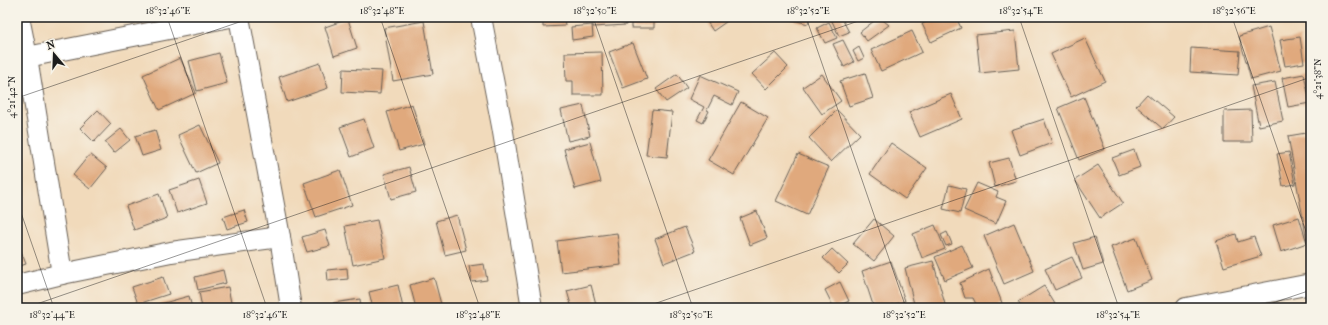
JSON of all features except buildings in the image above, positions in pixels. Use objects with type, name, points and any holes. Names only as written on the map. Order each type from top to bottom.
[{"type":"street","points":[[19,17],[27,57],[62,274]]},
{"type":"street","points":[[27,57],[230,17]]},
{"type":"street","points":[[238,17],[280,237],[291,308]]},
{"type":"street","points":[[481,17],[502,126],[532,308]]},
{"type":"street","points":[[17,285],[62,274],[172,252],[280,237]]},
{"type":"street","points":[[1186,308],[1311,284]]}]
